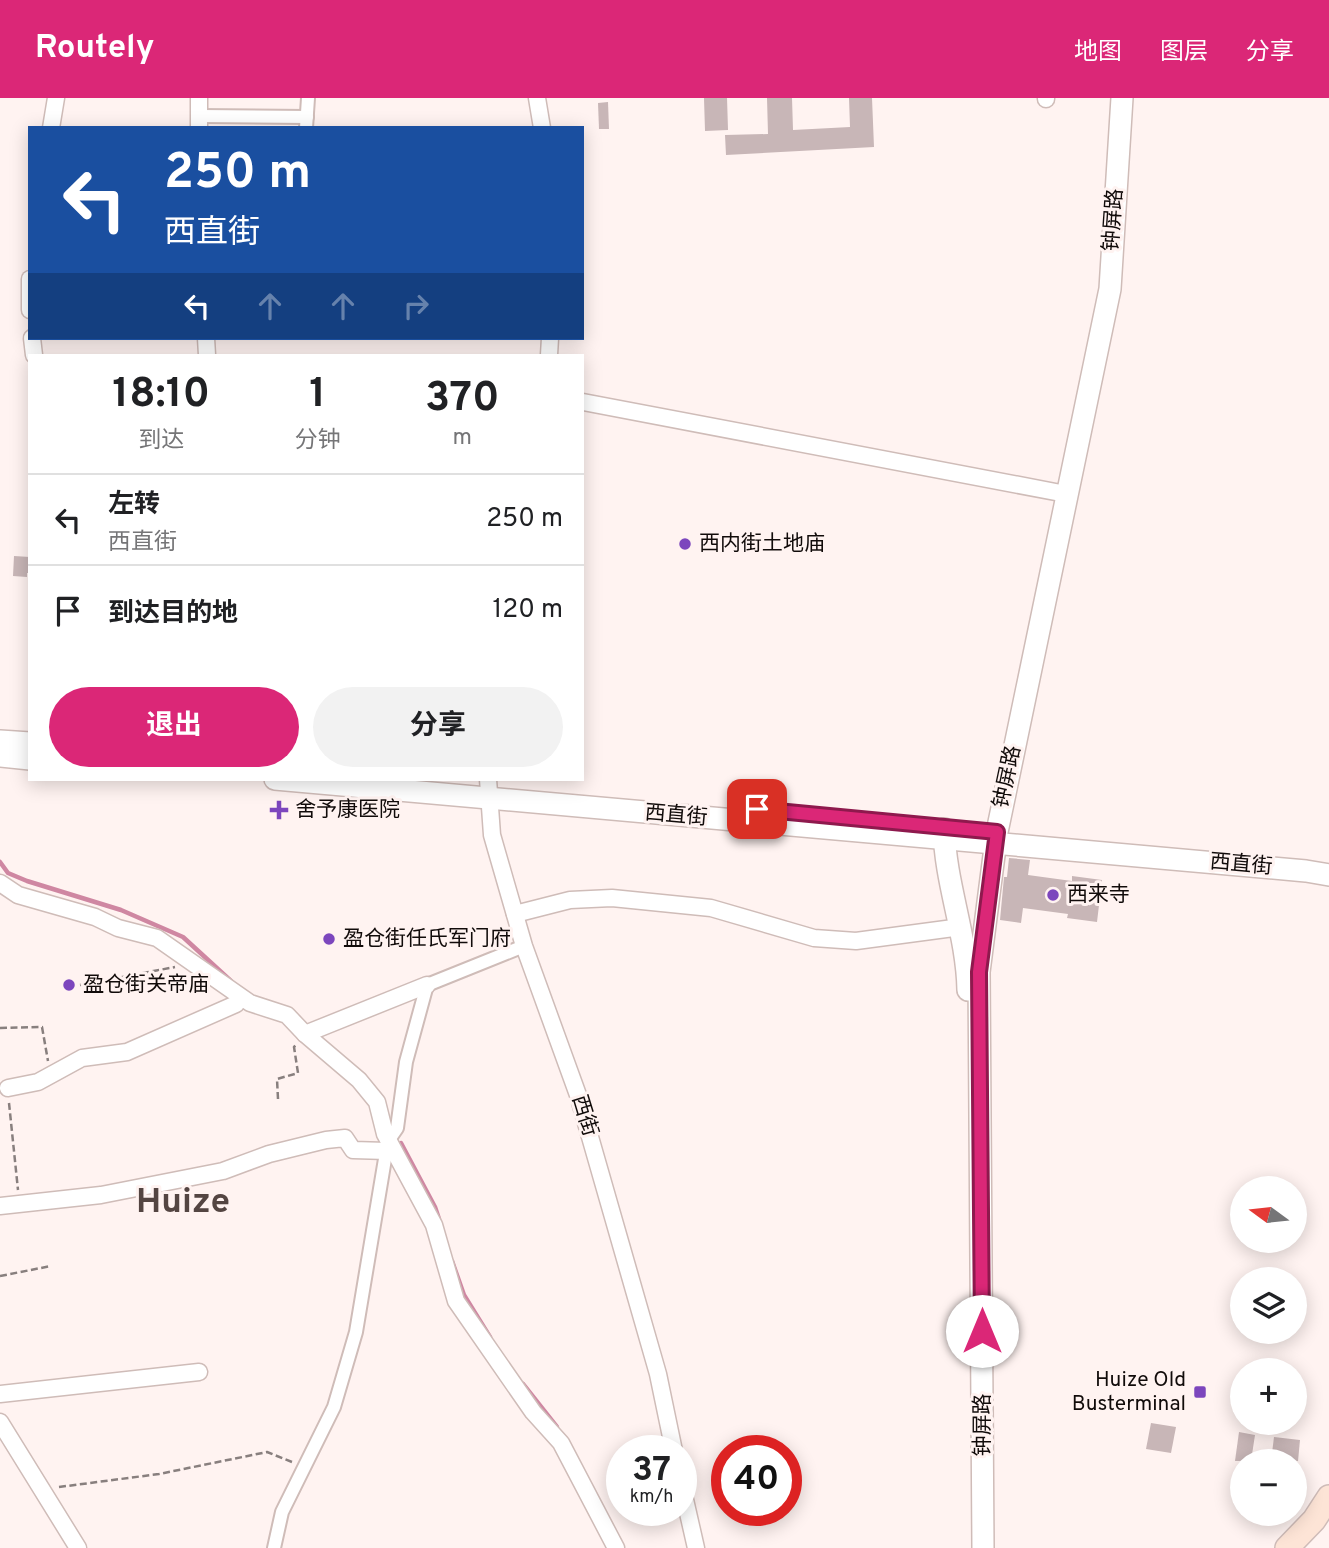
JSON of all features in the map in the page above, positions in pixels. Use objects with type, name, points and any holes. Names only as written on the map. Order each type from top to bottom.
[{"type":"main road","points":[[1287,1548],[1314,1520],[1329,1497]]},
{"type":"street","points":[[51,126],[56,98]]},
{"type":"street","points":[[200,98],[199,122],[307,125],[308,98]]},
{"type":"street","points":[[537,98],[542,126]]},
{"type":"street","name":"钟屏路","points":[[984,1548],[979,972],[996,838],[1110,289],[1122,98]]},
{"type":"street","points":[[584,402],[1066,494]]},
{"type":"street","points":[[0,741],[28,743]]},
{"type":"street","points":[[0,756],[28,758]]},
{"type":"street","name":"西直街","points":[[322,781],[488,788]]},
{"type":"street","name":"西直街","points":[[441,781],[1329,874]]},
{"type":"street","name":"西街","points":[[488,788],[492,835],[524,946],[578,1095],[657,1374],[670,1435]]},
{"type":"street","name":"钟屏路","points":[[944,833],[945,859],[961,927],[967,969],[972,1548]]},
{"type":"street","points":[[0,883],[18,895],[157,938],[250,1003],[286,1015],[359,1080],[377,1102],[388,1146],[434,1225],[456,1301],[533,1412],[561,1443],[616,1548]]},
{"type":"street","points":[[515,914],[570,900],[612,898],[712,908],[814,938],[856,941],[961,927]]},
{"type":"street","points":[[305,1034],[524,946]]},
{"type":"street","points":[[274,1548],[282,1512],[334,1407],[356,1332],[388,1146],[397,1128],[406,1062],[428,985]]},
{"type":"street","points":[[8,1088],[38,1082],[82,1058],[127,1052],[236,1004],[240,997]]},
{"type":"street","points":[[0,1206],[101,1195],[223,1171],[269,1154],[326,1140],[345,1138],[353,1150],[388,1146]]},
{"type":"street","points":[[0,1394],[199,1372]]},
{"type":"street","points":[[0,1422],[78,1548]]},
{"type":"street","points":[[691,1526],[696,1548]]},
{"type":"path","points":[[80,985],[166,970],[191,961]]},
{"type":"path","points":[[0,1028],[41,1027],[51,1075]]},
{"type":"path","points":[[278,1099],[278,1079],[298,1073],[294,1047],[305,1034]]},
{"type":"path","points":[[8,1088],[20,1204]]},
{"type":"path","points":[[0,1276],[51,1266]]},
{"type":"path","points":[[42,1491],[79,1483],[159,1474],[267,1452],[305,1466]]},
{"type":"building","points":[[704,98],[727,98],[728,130],[705,131]]},
{"type":"building","points":[[767,98],[792,98],[793,130],[850,127],[849,98],[872,98],[874,147],[726,155],[725,135],[768,134]]},
{"type":"building","points":[[608,102],[609,129],[599,129],[598,103]]},
{"type":"building","points":[[14,556],[28,557],[27,577],[13,576]]},
{"type":"building","name":"西来寺","points":[[1009,858],[1030,860],[1028,875],[1072,881],[1072,876],[1102,880],[1097,922],[1067,918],[1068,914],[1023,908],[1021,923],[1000,920],[1004,877],[1007,877]]},
{"type":"building","points":[[1151,1423],[1176,1427],[1171,1453],[1146,1449]]},
{"type":"building","points":[[1239,1435],[1255,1435],[1253,1449],[1237,1449]]},
{"type":"building","points":[[1274,1437],[1300,1440],[1299,1449],[1272,1449]]},
{"type":"waterway","points":[[0,862],[8,873],[27,881],[121,910],[183,937],[231,981]]},
{"type":"waterway","points":[[401,1143],[439,1219]]},
{"type":"waterway","points":[[452,1261],[464,1295],[490,1337]]},
{"type":"waterway","points":[[523,1384],[557,1427]]},
{"type":"place","name":"西内街土地庙","points":[[685,544]]},
{"type":"place","name":"舍予康医院","points":[[279,810]]},
{"type":"place","name":"西来寺","points":[[1053,895]]},
{"type":"place","name":"盈仓街任氏军门府","points":[[329,939]]},
{"type":"place","name":"盈仓街关帝庙","points":[[69,985]]},
{"type":"place","name":"Huize Old Busterminal","points":[[1200,1392]]},
{"type":"district","name":"Huize","points":[[183,1203]]},
{"type":"route","points":[[757,809],[997,832],[979,972],[982,1331]]}]
